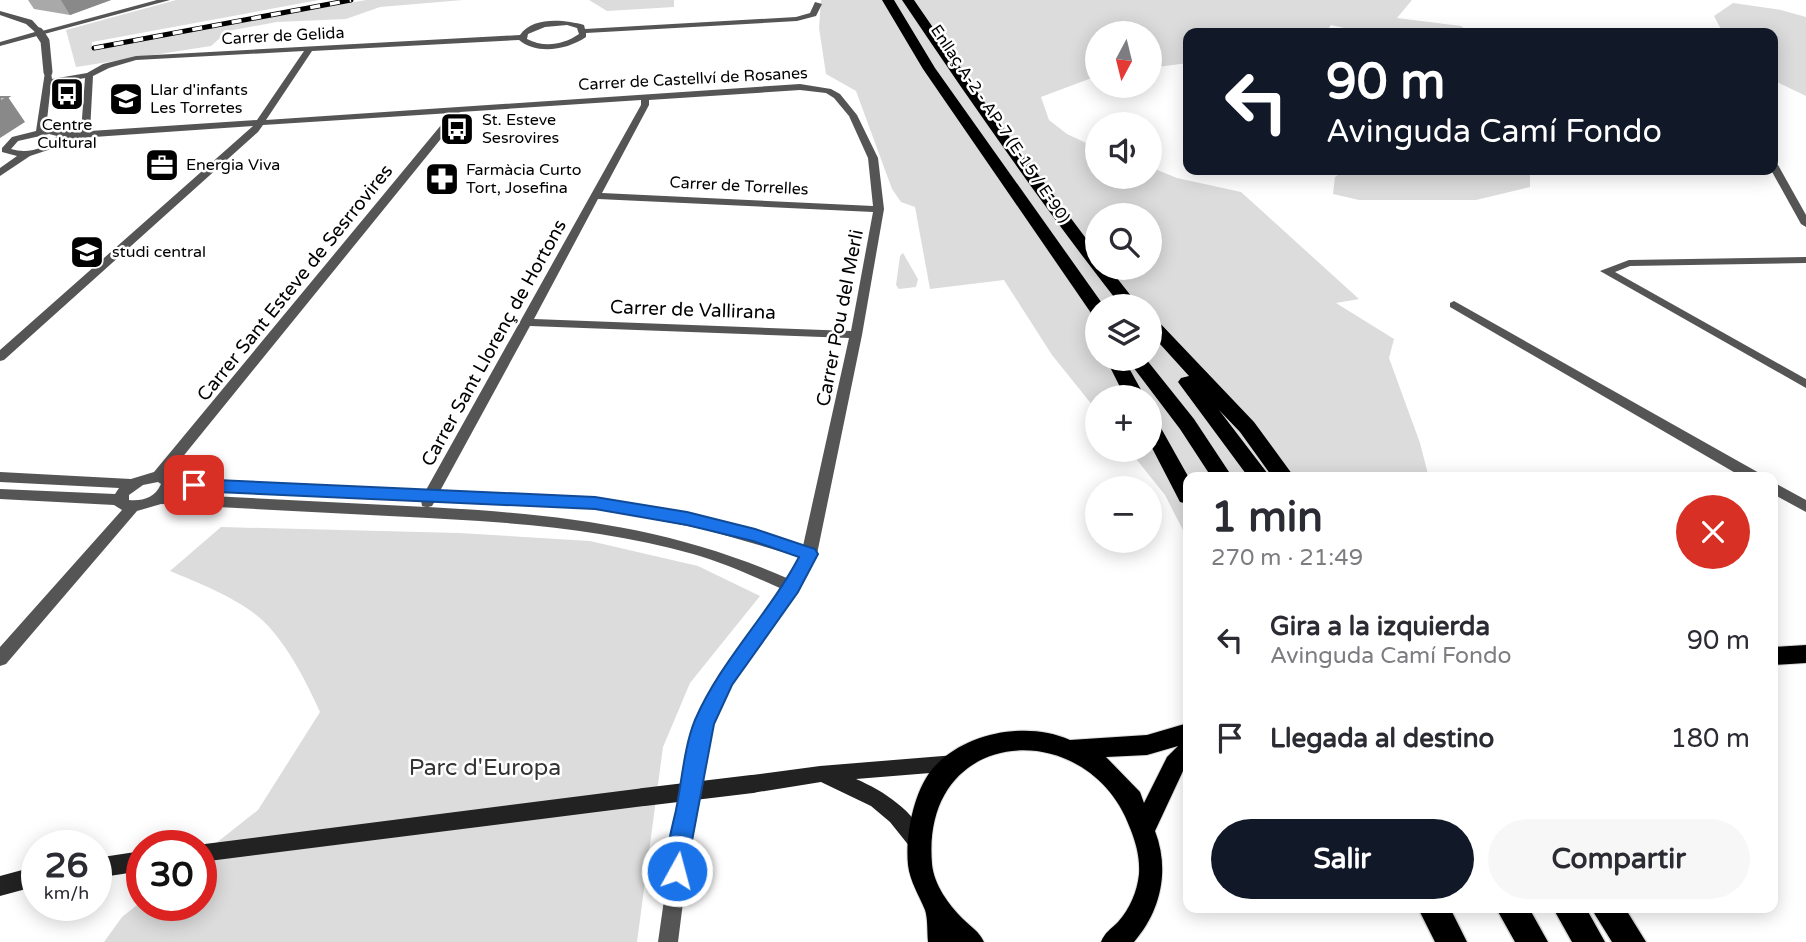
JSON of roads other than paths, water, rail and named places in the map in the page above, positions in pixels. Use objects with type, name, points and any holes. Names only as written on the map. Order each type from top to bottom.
[{"type":"highway","name":"Enllaç A-2 - AP-7 (E-15 / E-90)","points":[[888,0],[929,69],[1086,294]]},
{"type":"highway","name":"Enllaç A-2 - AP-7 (E-15 / E-90)","points":[[908,0],[989,119],[1085,247]]},
{"type":"highway","name":"Enllaç A-2 - AP-7 (E-15 / E-90)","points":[[1110,280],[1122,294]]},
{"type":"highway","points":[[1078,283],[1085,298]]},
{"type":"highway","points":[[1162,336],[1247,427],[1281,472]]},
{"type":"highway","points":[[1162,348],[1256,472]]},
{"type":"highway","points":[[1145,371],[1187,424],[1219,472]]},
{"type":"highway","points":[[1162,448],[1183,487]]},
{"type":"highway","points":[[1436,913],[1452,942]]},
{"type":"highway","points":[[1514,913],[1533,942]]},
{"type":"highway","points":[[1571,913],[1590,942]]},
{"type":"highway","points":[[1610,913],[1631,942]]},
{"type":"main road","points":[[1778,656],[1806,654]]},
{"type":"main road","points":[[941,942],[938,910],[922,876],[917,840],[921,814],[930,790],[955,763],[972,751],[1004,740],[1038,740],[1072,748],[1106,749],[1147,745],[1183,734]]},
{"type":"main road","points":[[1072,748],[1103,766],[1129,793],[1146,825],[1153,864],[1145,902],[1123,936],[1114,942]]},
{"type":"main road","points":[[1146,825],[1175,764],[1183,756]]},
{"type":"main road","points":[[217,851],[820,774],[955,763]]},
{"type":"main road","points":[[820,774],[865,791],[884,803],[900,816],[917,840]]},
{"type":"main road","points":[[0,875],[21,876]]},
{"type":"main road","points":[[0,886],[21,880]]},
{"type":"main road","points":[[938,910],[971,942]]},
{"type":"street","points":[[0,44],[166,0]]},
{"type":"street","points":[[584,31],[583,35],[572,42],[554,46],[534,46],[522,37],[530,29],[558,23],[576,24],[584,31],[797,19],[813,14],[817,4]]},
{"type":"street","points":[[0,13],[29,22],[45,41],[49,77],[41,131]]},
{"type":"street","name":"Carrer de Gelida","points":[[49,77],[89,75],[106,66],[136,58],[522,37]]},
{"type":"street","points":[[0,357],[259,126],[310,48]]},
{"type":"street","points":[[85,134],[89,75]]},
{"type":"street","name":"Carrer de Castellví de Rosanes","points":[[59,140],[645,101],[796,93],[837,96]]},
{"type":"street","name":"Carrer Pou del Merli","points":[[668,942],[684,823],[704,723],[725,680],[792,587],[809,554],[856,335],[879,209],[876,174],[870,150],[860,128],[837,96]]},
{"type":"street","name":"Carrer Sant Llorenç de Hortons","points":[[422,512],[597,196],[645,101]]},
{"type":"street","name":"Carrer Sant Esteve de Sesrrovires","points":[[158,499],[163,481],[455,113]]},
{"type":"street","name":"Carrer de Castellví de Rosanes","points":[[59,140],[85,134],[259,126]]},
{"type":"street","points":[[0,173],[28,153],[59,140],[56,131],[41,131],[15,139],[5,146],[4,155],[28,153]]},
{"type":"street","points":[[1778,174],[1806,224]]},
{"type":"street","name":"Carrer de Torrelles","points":[[597,196],[879,209]]},
{"type":"street","points":[[1806,260],[1629,263],[1606,271],[1806,384]]},
{"type":"street","points":[[1454,304],[1746,472]]},
{"type":"street","name":"Carrer de Vallirana","points":[[527,322],[856,335]]},
{"type":"street","points":[[0,477],[133,484],[163,481],[595,503],[664,513],[755,535],[809,554]]},
{"type":"street","points":[[0,659],[126,504],[125,490],[133,484]]},
{"type":"street","points":[[1778,491],[1806,507]]},
{"type":"street","points":[[0,494],[126,504],[158,499],[422,512],[580,524],[649,535],[748,565],[792,587]]},
{"type":"railway","points":[[94,48],[351,0]]},
{"type":"place","name":"Centre Cultural","points":[[67,94]]},
{"type":"place","name":"Llar d'infants Les Torretes","points":[[126,99]]},
{"type":"place","name":"St. Esteve Sesrovires","points":[[457,129]]},
{"type":"place","name":"Energia Viva","points":[[162,165]]},
{"type":"place","name":"Farmàcia Curto Tort, Josefina","points":[[442,179]]},
{"type":"place","name":"studi central","points":[[87,252]]},
{"type":"park label","name":"Parc d'Europa","points":[[485,768]]}]
